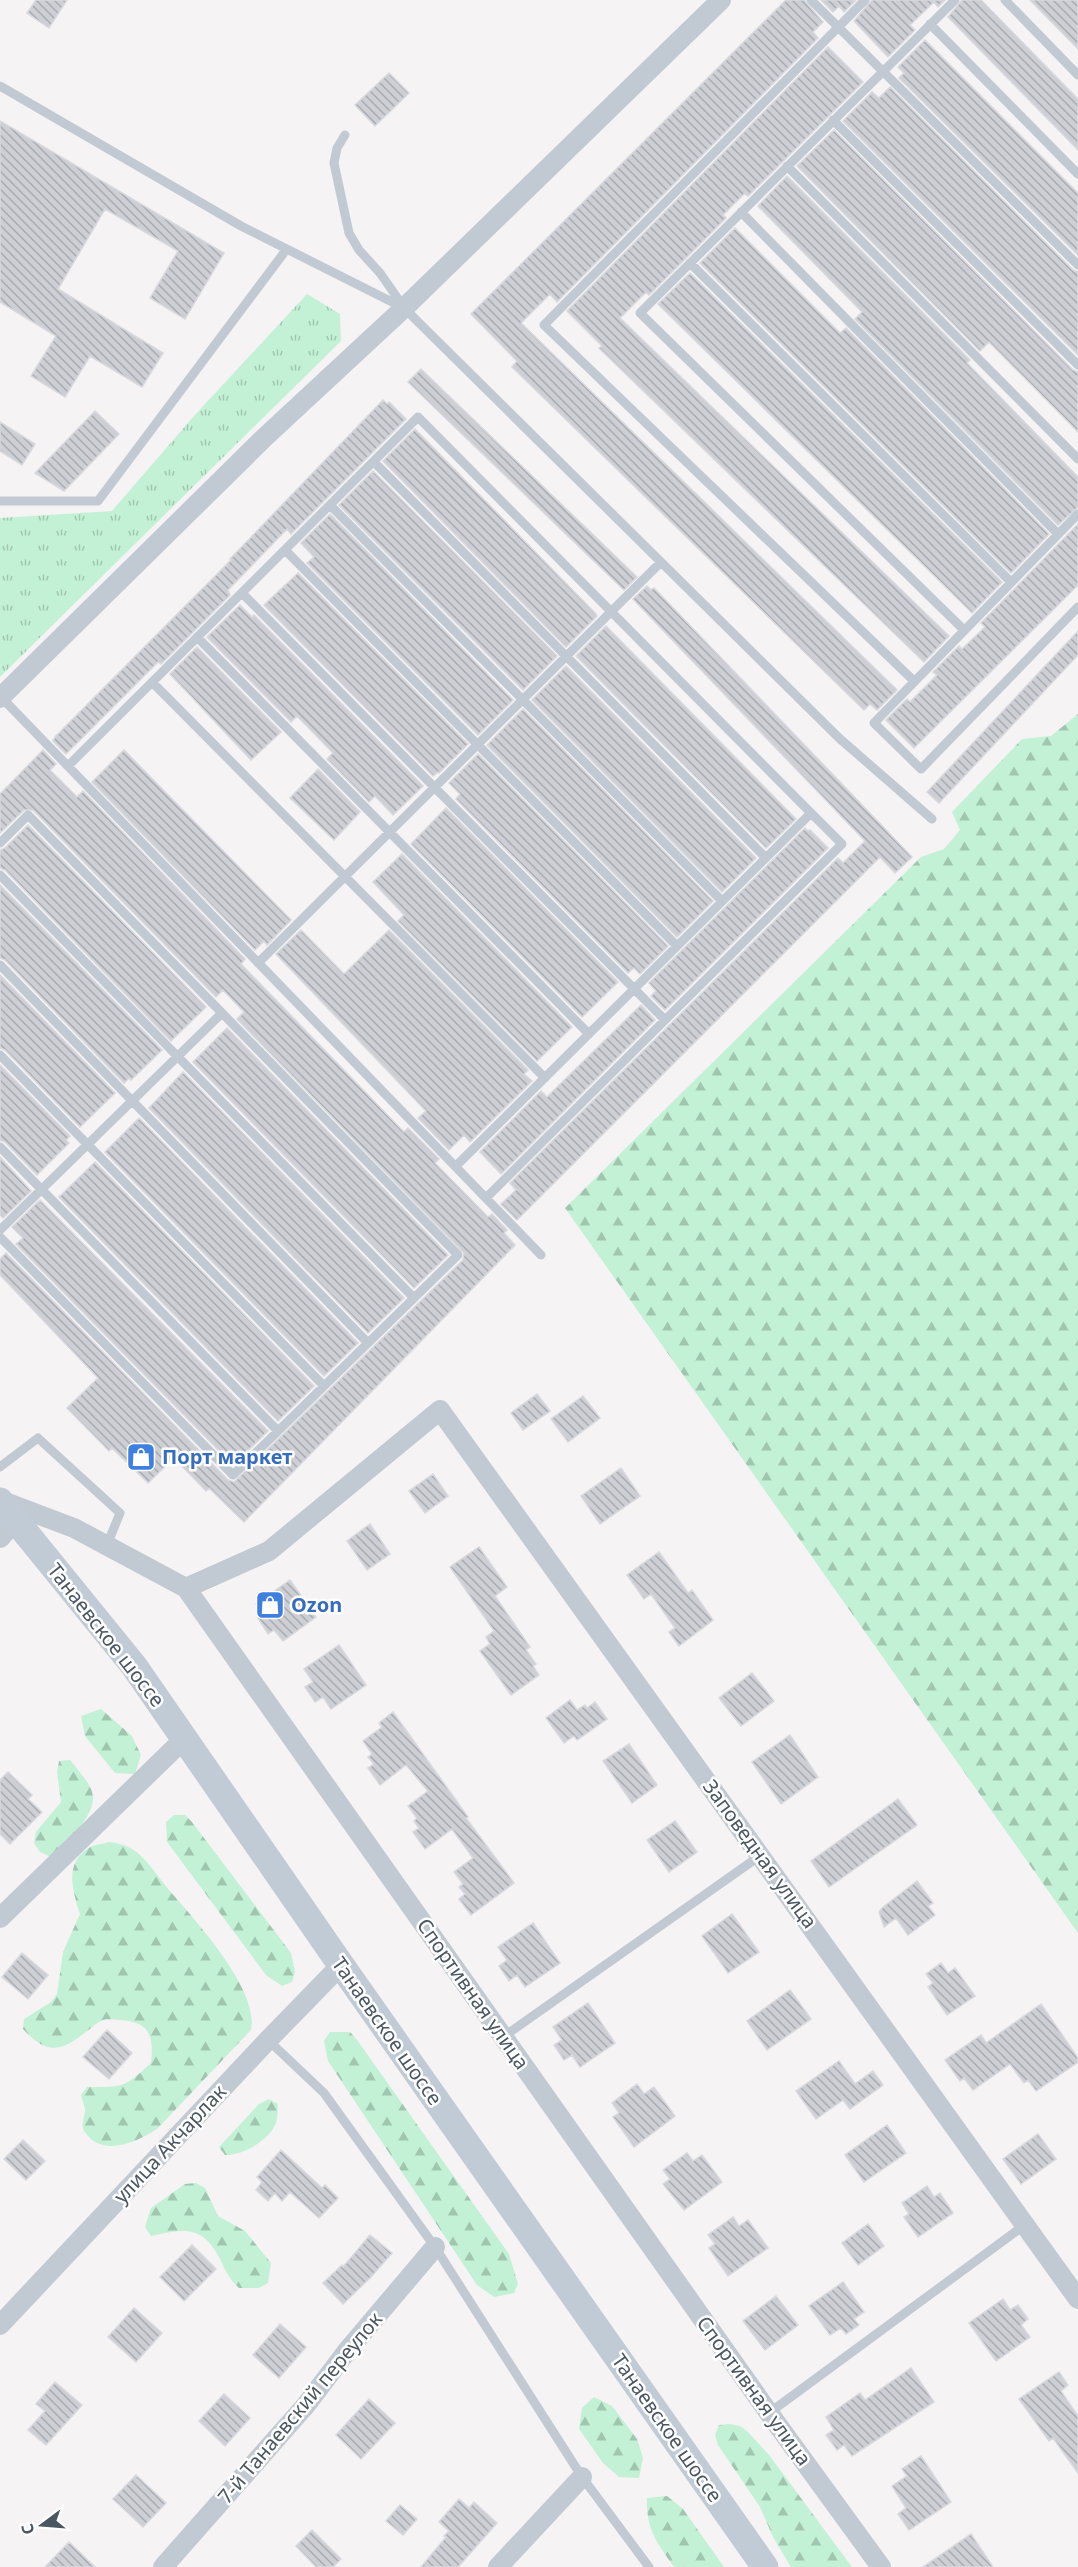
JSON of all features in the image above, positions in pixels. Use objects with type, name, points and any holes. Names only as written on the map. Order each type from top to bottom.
[{"type":"street","points":[[1,698],[265,437],[404,308],[721,0]]},
{"type":"street","name":"Заповедная улица","points":[[186,1588],[269,1551],[440,1410],[1078,2299]]},
{"type":"street","name":"Спортивная улица","points":[[4,1515],[74,1528],[186,1588],[769,2413],[881,2567]]},
{"type":"street","name":"Танаевское шоссе","points":[[4,1515],[134,1666],[341,1965],[765,2567]]},
{"type":"street","points":[[0,1918],[184,1739]]},
{"type":"street","name":"улица Акчарлак","points":[[0,2325],[341,1965]]},
{"type":"street","name":"7-й Танаевский переулок","points":[[163,2567],[306,2405],[347,2350],[435,2247]]},
{"type":"street","points":[[498,2567],[582,2477]]},
{"type":"lane","points":[[810,0],[1078,265]]},
{"type":"lane","points":[[865,0],[544,325],[914,681]]},
{"type":"lane","points":[[955,0],[640,313],[964,630]]},
{"type":"lane","points":[[1005,0],[1078,75]]},
{"type":"lane","points":[[930,24],[1078,174]]},
{"type":"lane","points":[[0,86],[241,226],[404,308]]},
{"type":"lane","points":[[833,120],[1078,365]]},
{"type":"lane","points":[[345,135],[337,148],[334,163],[349,233],[359,250],[380,273],[404,308],[839,738],[932,819]]},
{"type":"lane","points":[[787,166],[1078,459]]},
{"type":"lane","points":[[741,212],[1058,534]]},
{"type":"lane","points":[[0,501],[98,501],[286,250]]},
{"type":"lane","points":[[690,263],[1011,582]]},
{"type":"lane","points":[[68,766],[418,417],[842,844],[486,1198]]},
{"type":"lane","points":[[374,462],[766,858]]},
{"type":"lane","points":[[330,505],[722,901]]},
{"type":"lane","points":[[1078,514],[874,723],[921,769],[1078,607]]},
{"type":"lane","points":[[285,550],[677,946]]},
{"type":"lane","points":[[258,963],[661,562]]},
{"type":"lane","points":[[242,593],[665,1020]]},
{"type":"lane","points":[[197,638],[589,1034]]},
{"type":"lane","points":[[152,682],[545,1078]]},
{"type":"lane","points":[[1,698],[541,1255]]},
{"type":"lane","points":[[456,1167],[811,813]]},
{"type":"lane","points":[[0,843],[28,815],[458,1255],[233,1475],[0,1237]]},
{"type":"lane","points":[[0,874],[414,1298]]},
{"type":"lane","points":[[0,965],[368,1343]]},
{"type":"lane","points":[[0,1230],[222,1013]]},
{"type":"lane","points":[[0,1055],[324,1386]]},
{"type":"lane","points":[[0,1146],[278,1431]]},
{"type":"lane","points":[[0,1467],[38,1438],[120,1513],[107,1545]]},
{"type":"lane","points":[[503,2037],[761,1855]]},
{"type":"lane","points":[[268,2040],[324,2093],[435,2247],[582,2477],[649,2567]]},
{"type":"lane","points":[[769,2413],[1026,2224]]},
{"type":"green space","points":[[307,294],[340,314],[341,341],[0,677],[0,518],[112,511],[193,417]]},
{"type":"green space","points":[[1078,714],[1078,1933],[565,1208],[921,857],[944,849],[960,830],[952,812],[1022,739],[1051,736]]},
{"type":"green space","points":[[101,1709],[132,1736],[141,1755],[135,1774],[115,1773],[85,1736],[81,1716]]},
{"type":"green space","points":[[70,1760],[90,1787],[93,1802],[85,1819],[68,1843],[51,1857],[40,1852],[34,1843],[36,1832],[61,1802],[57,1772],[59,1761]]},
{"type":"green space","points":[[174,1815],[185,1815],[192,1822],[291,1953],[295,1972],[292,1982],[282,1986],[266,1975],[167,1842],[166,1822]]},
{"type":"green space","points":[[109,1842],[125,1846],[139,1854],[194,1918],[236,1976],[246,1995],[251,2014],[251,2030],[157,2129],[130,2143],[110,2146],[92,2140],[85,2132],[83,2126],[85,2109],[81,2095],[87,2087],[109,2087],[129,2082],[151,2063],[152,2045],[148,2032],[138,2023],[110,2019],[97,2023],[69,2044],[54,2048],[39,2043],[23,2029],[24,2019],[51,2002],[57,1994],[63,1952],[80,1914],[72,1879],[75,1863],[80,1855],[89,1848]]},
{"type":"green space","points":[[330,2032],[350,2032],[357,2040],[509,2254],[518,2284],[514,2293],[494,2297],[477,2285],[328,2061],[324,2041]]},
{"type":"green space","points":[[269,2099],[278,2104],[277,2121],[273,2130],[255,2146],[240,2153],[225,2155],[219,2147],[259,2104]]},
{"type":"green space","points":[[196,2183],[205,2188],[218,2216],[245,2231],[271,2263],[268,2283],[259,2288],[239,2288],[228,2276],[215,2249],[200,2235],[174,2231],[151,2236],[145,2227],[151,2208],[185,2184]]},
{"type":"green space","points":[[594,2397],[612,2406],[637,2439],[643,2458],[639,2478],[619,2477],[603,2463],[579,2429],[582,2408]]},
{"type":"green space","points":[[719,2425],[740,2426],[748,2432],[769,2455],[852,2567],[791,2567],[773,2537],[760,2507],[718,2445],[715,2435]]},
{"type":"green space","points":[[667,2496],[683,2509],[724,2567],[674,2567],[653,2535],[647,2509],[647,2498]]},
{"type":"building","points":[[36,0],[67,0],[49,28],[27,13]]},
{"type":"building","points":[[786,0],[804,0],[823,22],[813,32],[818,38],[557,302],[550,294],[521,323],[897,690],[877,710],[870,704],[864,710],[512,367],[517,361],[471,314]]},
{"type":"building","points":[[821,0],[856,0],[844,12],[839,6],[833,12]]},
{"type":"building","points":[[872,0],[945,0],[938,7],[934,2],[910,25],[915,30],[888,57],[854,21]]},
{"type":"building","points":[[962,0],[981,0],[1078,99],[1078,150],[948,17]]},
{"type":"building","points":[[1030,0],[1078,0],[1078,49]]},
{"type":"building","points":[[925,40],[1078,193],[1078,255],[899,78],[904,73],[898,67]]},
{"type":"building","points":[[828,47],[863,82],[748,196],[745,193],[723,215],[726,218],[649,295],[646,292],[620,318],[949,636],[924,662],[599,348],[602,346],[567,311]]},
{"type":"building","points":[[389,73],[409,93],[375,126],[355,105]]},
{"type":"building","points":[[890,87],[1073,270],[1078,272],[1078,355],[843,121],[872,92],[879,98]]},
{"type":"building","points":[[0,121],[224,253],[185,319],[150,298],[178,251],[105,209],[58,289],[163,353],[142,387],[90,356],[65,397],[31,376],[56,336],[0,302]]},
{"type":"building","points":[[834,130],[1073,370],[1078,372],[1078,432],[989,342],[980,351],[797,166]]},
{"type":"building","points":[[787,176],[970,360],[967,363],[1078,477],[1078,507],[1058,525],[855,319],[862,312],[758,206]]},
{"type":"building","points":[[735,228],[840,333],[846,328],[1049,534],[1011,573],[700,263]]},
{"type":"building","points":[[690,273],[1002,582],[972,613],[658,304]]},
{"type":"building","points":[[421,369],[637,577],[624,590],[408,382]]},
{"type":"building","points":[[383,400],[387,404],[389,402],[406,419],[291,534],[287,529],[228,590],[230,595],[161,664],[158,662],[66,754],[53,741],[55,737],[231,560]]},
{"type":"building","points":[[95,411],[119,434],[64,491],[35,473]]},
{"type":"building","points":[[0,422],[35,444],[22,465],[0,451]]},
{"type":"building","points":[[415,429],[595,613],[597,616],[566,647],[383,461]]},
{"type":"building","points":[[373,471],[557,656],[523,690],[339,505]]},
{"type":"building","points":[[330,514],[513,700],[478,735],[307,563],[314,557],[301,543]]},
{"type":"building","points":[[1078,524],[1078,585],[914,748],[886,720],[907,699],[910,702],[937,675],[933,672],[959,646],[962,649],[985,627],[981,623]]},
{"type":"building","points":[[298,573],[468,744],[439,773],[433,776],[264,605]]},
{"type":"building","points":[[647,586],[651,590],[654,588],[912,857],[895,873],[880,857],[517,1220],[501,1204],[516,1190],[510,1183],[838,858],[843,863],[865,841],[633,599]]},
{"type":"building","points":[[240,605],[252,617],[254,615],[423,786],[393,815],[375,796],[369,802],[327,759],[333,753],[297,716],[291,722],[207,637]]},
{"type":"building","points":[[606,626],[796,819],[766,848],[576,656]]},
{"type":"building","points":[[1078,631],[1078,655],[939,803],[927,792]]},
{"type":"building","points":[[197,647],[281,732],[251,760],[170,674]]},
{"type":"building","points":[[566,666],[756,858],[722,892],[532,700]]},
{"type":"building","points":[[523,709],[713,901],[677,937],[487,745]]},
{"type":"building","points":[[43,750],[56,764],[50,770],[77,797],[83,791],[245,959],[241,964],[404,1132],[408,1128],[439,1159],[435,1163],[488,1217],[492,1214],[507,1230],[504,1233],[515,1245],[244,1522],[209,1488],[206,1491],[174,1458],[148,1483],[112,1448],[109,1451],[67,1408],[98,1378],[0,1275],[0,1259],[6,1253],[228,1480],[234,1482],[463,1260],[464,1253],[237,1019],[244,1012],[223,990],[216,997],[33,810],[24,810],[0,833],[0,794]]},
{"type":"building","points":[[124,750],[291,920],[267,945],[264,941],[255,950],[92,782]]},
{"type":"building","points":[[478,754],[668,946],[640,974],[634,968],[628,973],[456,799],[460,794],[449,783]]},
{"type":"building","points":[[318,769],[360,812],[334,840],[290,798]]},
{"type":"building","points":[[446,808],[618,982],[582,1017],[411,844]]},
{"type":"building","points":[[28,825],[206,1007],[171,1041],[5,870],[0,868],[0,850],[5,848]]},
{"type":"building","points":[[805,828],[828,848],[665,1010],[651,996],[656,991],[649,983]]},
{"type":"building","points":[[402,854],[572,1027],[537,1061],[398,921],[404,915],[373,882]]},
{"type":"building","points":[[0,885],[162,1050],[131,1080],[129,1078],[124,1083],[5,960],[0,958]]},
{"type":"building","points":[[301,930],[344,974],[389,930],[528,1070],[524,1074],[532,1081],[470,1142],[464,1135],[449,1150],[418,1118],[426,1111],[276,954]]},
{"type":"building","points":[[0,975],[115,1093],[80,1127],[5,1050],[0,1048]]},
{"type":"building","points":[[641,1005],[655,1020],[501,1174],[480,1152],[541,1091],[547,1097]]},
{"type":"building","points":[[227,1028],[448,1255],[414,1288],[193,1062]]},
{"type":"building","points":[[0,1065],[70,1136],[66,1140],[69,1143],[37,1175],[5,1142],[0,1140]]},
{"type":"building","points":[[183,1072],[404,1298],[368,1333],[149,1108]]},
{"type":"building","points":[[139,1118],[358,1343],[324,1376],[105,1152]]},
{"type":"building","points":[[0,1157],[31,1191],[3,1218],[0,1215]]},
{"type":"building","points":[[95,1162],[314,1386],[278,1421],[59,1197]]},
{"type":"building","points":[[40,1200],[268,1431],[233,1465],[16,1244],[23,1238],[12,1227]]},
{"type":"building","points":[[537,1394],[550,1411],[523,1430],[511,1413]]},
{"type":"building","points":[[583,1396],[600,1418],[568,1442],[551,1419]]},
{"type":"building","points":[[621,1468],[640,1496],[600,1524],[581,1496]]},
{"type":"building","points":[[433,1474],[448,1496],[425,1513],[409,1491]]},
{"type":"building","points":[[370,1524],[390,1554],[367,1570],[347,1541]]},
{"type":"building","points":[[479,1547],[507,1587],[495,1596],[530,1647],[526,1650],[536,1664],[533,1666],[539,1675],[511,1695],[480,1651],[490,1644],[486,1637],[494,1631],[450,1567]]},
{"type":"building","points":[[659,1552],[688,1593],[692,1590],[713,1620],[679,1646],[669,1632],[675,1628],[651,1594],[644,1599],[627,1575]]},
{"type":"building","points":[[290,1580],[316,1617],[283,1641],[274,1630],[268,1634],[258,1618],[264,1614],[256,1604]]},
{"type":"building","points":[[339,1645],[366,1685],[331,1709],[323,1697],[315,1702],[305,1687],[313,1682],[304,1669]]},
{"type":"building","points":[[752,1673],[774,1701],[741,1726],[719,1698]]},
{"type":"building","points":[[570,1700],[577,1710],[585,1705],[587,1708],[595,1702],[607,1719],[577,1740],[574,1736],[564,1743],[546,1718]]},
{"type":"building","points":[[393,1712],[514,1883],[471,1915],[459,1899],[465,1894],[459,1887],[463,1884],[454,1872],[473,1858],[452,1829],[425,1849],[413,1832],[419,1828],[414,1821],[417,1818],[408,1806],[428,1791],[406,1765],[380,1785],[368,1768],[374,1764],[368,1757],[372,1754],[363,1741],[382,1727],[379,1723]]},
{"type":"building","points":[[790,1735],[818,1777],[781,1804],[752,1762]]},
{"type":"building","points":[[629,1744],[657,1785],[632,1803],[603,1761]]},
{"type":"building","points":[[8,1772],[32,1795],[28,1799],[42,1812],[10,1844],[0,1834],[0,1780]]},
{"type":"building","points":[[898,1799],[917,1825],[829,1887],[811,1861]]},
{"type":"building","points":[[675,1821],[697,1852],[669,1872],[647,1840]]},
{"type":"building","points":[[917,1881],[933,1903],[928,1906],[935,1915],[908,1935],[896,1918],[884,1927],[879,1912]]},
{"type":"building","points":[[732,1914],[759,1952],[728,1973],[702,1936]]},
{"type":"building","points":[[533,1923],[560,1963],[525,1987],[517,1975],[509,1981],[499,1966],[507,1960],[498,1947]]},
{"type":"building","points":[[22,1953],[48,1975],[28,1999],[2,1977]]},
{"type":"building","points":[[941,1963],[948,1973],[955,1968],[975,1996],[947,2015],[928,1987],[933,1983],[926,1974]]},
{"type":"building","points":[[790,1990],[811,2019],[767,2050],[747,2021]]},
{"type":"building","points":[[588,2003],[615,2043],[580,2067],[572,2055],[564,2060],[554,2045],[562,2040],[553,2027]]},
{"type":"building","points":[[1041,2004],[1078,2058],[1078,2062],[1036,2091],[1028,2080],[1024,2083],[1010,2064],[973,2090],[964,2078],[960,2081],[945,2060],[981,2035],[986,2043]]},
{"type":"building","points":[[107,2030],[132,2053],[109,2079],[83,2057]]},
{"type":"building","points":[[839,2061],[855,2084],[873,2071],[883,2085],[850,2109],[843,2100],[816,2119],[796,2091]]},
{"type":"building","points":[[637,2084],[644,2094],[654,2087],[675,2116],[634,2147],[613,2117],[619,2113],[612,2103]]},
{"type":"building","points":[[887,2125],[906,2153],[864,2182],[845,2155]]},
{"type":"building","points":[[1038,2134],[1056,2159],[1021,2184],[1003,2159]]},
{"type":"building","points":[[23,2140],[45,2161],[26,2180],[4,2159]]},
{"type":"building","points":[[281,2150],[322,2188],[325,2185],[338,2198],[319,2218],[290,2192],[282,2201],[275,2193],[268,2201],[256,2190],[262,2182],[257,2177]]},
{"type":"building","points":[[687,2153],[693,2161],[702,2155],[722,2182],[684,2210],[663,2184],[670,2179],[663,2170]]},
{"type":"building","points":[[927,2186],[934,2197],[940,2193],[953,2213],[918,2237],[904,2217],[909,2214],[902,2203]]},
{"type":"building","points":[[733,2217],[739,2226],[748,2220],[768,2248],[728,2276],[709,2248],[715,2244],[708,2235]]},
{"type":"building","points":[[868,2224],[884,2246],[858,2265],[842,2243]]},
{"type":"building","points":[[370,2235],[392,2253],[343,2304],[323,2283],[342,2265],[343,2267]]},
{"type":"building","points":[[192,2245],[216,2269],[184,2301],[160,2277]]},
{"type":"building","points":[[843,2282],[864,2312],[854,2319],[859,2325],[846,2334],[841,2328],[830,2335],[809,2306]]},
{"type":"building","points":[[776,2296],[798,2325],[765,2350],[743,2321]]},
{"type":"building","points":[[1003,2299],[1010,2310],[1018,2305],[1028,2319],[1021,2325],[1030,2337],[996,2361],[969,2323]]},
{"type":"building","points":[[134,2308],[162,2333],[136,2362],[108,2337]]},
{"type":"building","points":[[280,2324],[306,2347],[279,2378],[253,2355]]},
{"type":"building","points":[[911,2368],[934,2402],[852,2456],[844,2445],[837,2450],[826,2435],[834,2430],[826,2417],[860,2393],[865,2400]]},
{"type":"building","points":[[1059,2372],[1068,2385],[1061,2391],[1078,2416],[1078,2473],[1053,2438],[1049,2441],[1019,2399]]},
{"type":"building","points":[[55,2382],[82,2405],[46,2445],[28,2430],[45,2411],[36,2404]]},
{"type":"building","points":[[224,2394],[250,2418],[225,2446],[199,2421]]},
{"type":"building","points":[[369,2399],[395,2423],[361,2459],[336,2435]]},
{"type":"building","points":[[921,2456],[951,2502],[909,2530],[898,2514],[906,2508],[892,2486],[907,2476],[902,2469]]},
{"type":"building","points":[[136,2475],[166,2503],[143,2527],[113,2499]]},
{"type":"building","points":[[459,2499],[469,2508],[474,2502],[497,2523],[458,2567],[421,2567],[446,2537],[444,2536],[449,2531],[439,2522]]},
{"type":"building","points":[[400,2505],[417,2519],[403,2535],[386,2521]]},
{"type":"building","points":[[312,2530],[341,2559],[333,2567],[316,2567],[296,2546]]},
{"type":"building","points":[[971,2534],[993,2567],[923,2567]]},
{"type":"building","points":[[69,2542],[95,2567],[45,2567]]},
{"type":"place","name":"Порт маркет","points":[[141,1457]]},
{"type":"place","name":"Ozon","points":[[270,1605]]}]
